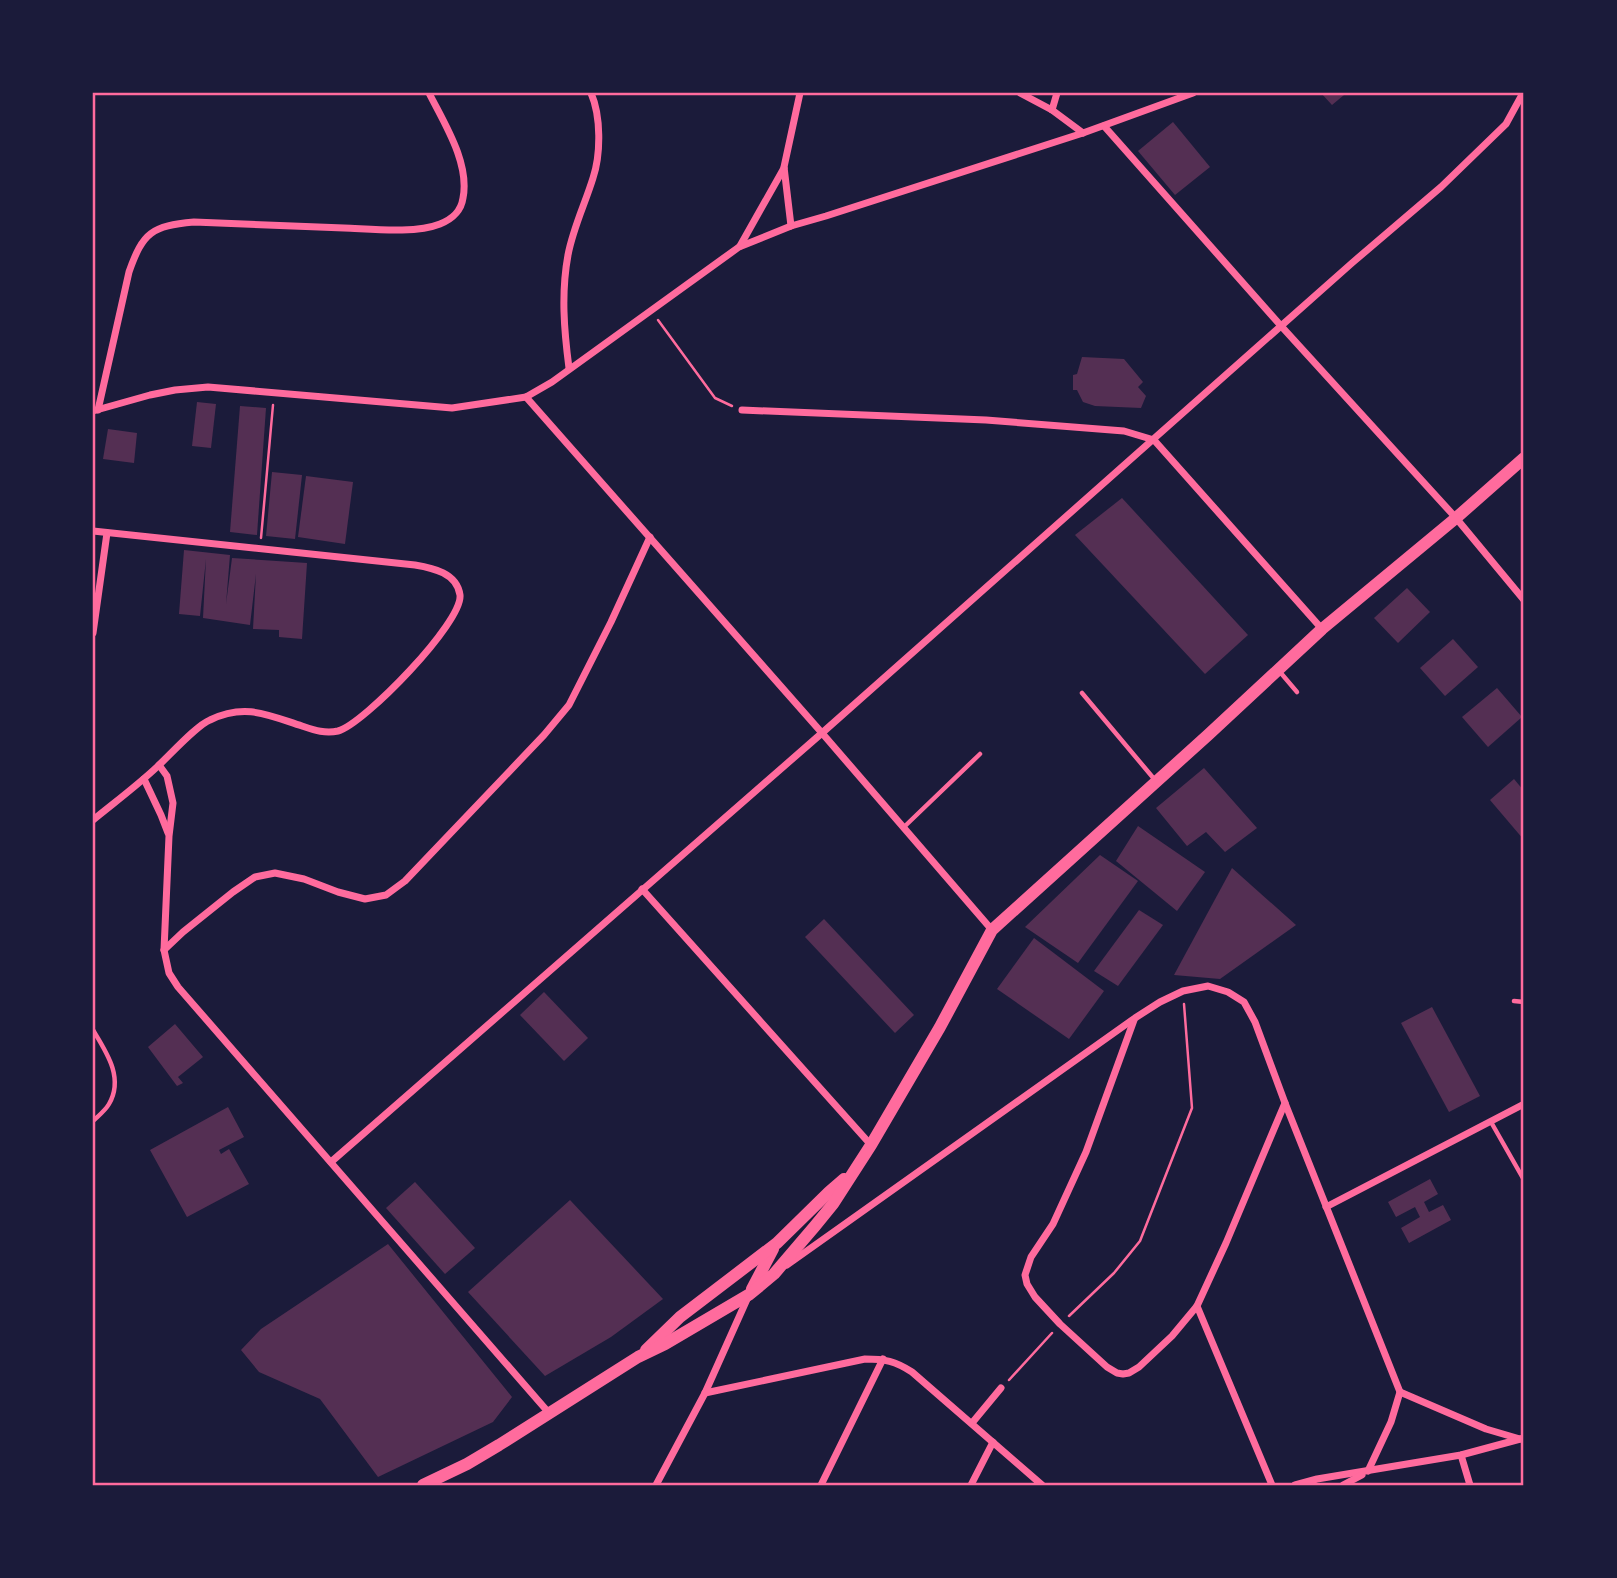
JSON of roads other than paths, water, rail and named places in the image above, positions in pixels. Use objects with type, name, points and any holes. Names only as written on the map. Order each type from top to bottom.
[{"type":"main road","points":[[423,1485],[467,1464],[638,1357],[750,1294],[774,1275],[833,1204],[855,1171],[940,1027],[992,930],[1322,629],[1524,458]]},
{"type":"main road","points":[[638,1357],[680,1317],[777,1243],[829,1192],[855,1171]]},
{"type":"main road","points":[[750,1294],[777,1243]]},
{"type":"street","points":[[429,93],[460,157],[464,182],[463,200],[455,217],[438,225],[419,229],[377,230],[194,222],[169,225],[149,234],[136,251],[129,272],[96,410],[150,395],[208,387],[452,408],[526,397],[552,382],[739,247],[791,226],[1083,133],[1194,93]]},
{"type":"street","points":[[569,368],[563,301],[568,255],[595,175],[599,137],[596,103],[591,93]]},
{"type":"street","points":[[739,247],[784,167],[800,93]]},
{"type":"street","points":[[1020,93],[1052,110],[1083,133]]},
{"type":"street","points":[[1052,110],[1058,93]]},
{"type":"street","points":[[331,1163],[1441,187],[1506,124],[1523,93]]},
{"type":"street","points":[[1104,126],[1456,518],[1524,600]]},
{"type":"street","points":[[784,167],[791,226]]},
{"type":"street","points":[[526,397],[992,930]]},
{"type":"street","points":[[742,410],[986,420],[1124,431],[1154,440],[1322,629]]},
{"type":"street","points":[[93,531],[415,565],[436,569],[453,579],[460,596],[447,626],[390,693],[340,730],[321,733],[245,710],[227,713],[207,721],[144,779],[93,820]]},
{"type":"street","points":[[93,633],[107,533]]},
{"type":"street","points":[[164,950],[183,932],[255,877],[275,873],[304,879],[365,899],[386,895],[405,881],[544,735],[569,705],[650,537]]},
{"type":"street","points":[[159,765],[167,776],[171,791],[164,950],[169,973],[178,987],[549,1413]]},
{"type":"street","points":[[144,779],[169,836]]},
{"type":"street","points":[[642,889],[871,1145]]},
{"type":"street","points":[[774,1275],[934,1159],[1160,1002],[1183,991],[1208,986],[1228,992],[1244,1002],[1255,1022],[1326,1208],[1401,1392],[1391,1422],[1368,1471],[1343,1485]]},
{"type":"street","points":[[1135,1018],[1086,1152],[1053,1224],[1025,1275],[1035,1297],[1060,1324],[1117,1373],[1123,1374],[1139,1367],[1172,1336],[1197,1306],[1285,1103]]},
{"type":"street","points":[[1326,1208],[1524,1104]]},
{"type":"street","points":[[656,1485],[705,1393],[750,1294]]},
{"type":"street","points":[[1197,1306],[1272,1485]]},
{"type":"street","points":[[705,1393],[865,1359],[883,1359],[912,1372],[1042,1485]]},
{"type":"street","points":[[821,1485],[883,1359]]},
{"type":"street","points":[[972,1423],[1001,1388]]},
{"type":"street","points":[[1401,1392],[1486,1429],[1522,1439]]},
{"type":"street","points":[[1295,1485],[1461,1455],[1522,1439]]},
{"type":"street","points":[[971,1485],[993,1442]]},
{"type":"street","points":[[1461,1455],[1471,1485]]},
{"type":"lane","points":[[1278,670],[1297,692]]},
{"type":"lane","points":[[1082,693],[1156,781]]},
{"type":"lane","points":[[904,827],[980,754]]},
{"type":"lane","points":[[1514,1000],[1524,1002]]},
{"type":"lane","points":[[93,1030],[116,1075],[115,1090],[108,1107],[93,1121]]},
{"type":"lane","points":[[1491,1122],[1524,1180]]}]
